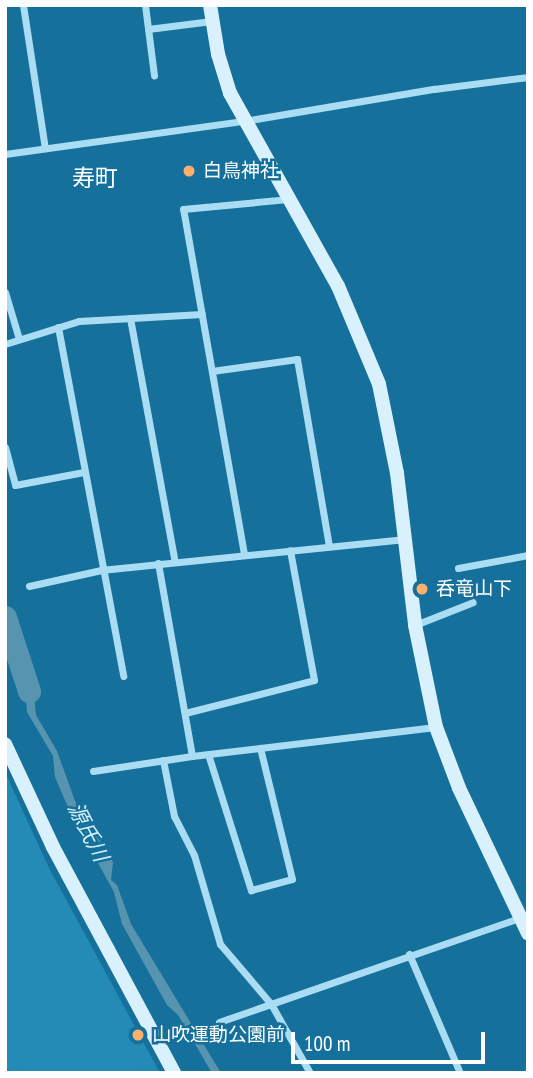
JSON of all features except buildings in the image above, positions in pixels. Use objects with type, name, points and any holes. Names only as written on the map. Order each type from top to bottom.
[{"type":"street","points":[[23,5],[45,148]]},
{"type":"street","points":[[145,5],[154,75]]},
{"type":"street","points":[[210,5],[222,73],[244,121],[338,286],[372,363],[387,417],[415,625],[436,727],[459,788],[528,933]]},
{"type":"street","points":[[148,29],[212,21]]},
{"type":"street","points":[[5,154],[244,121],[434,89],[528,77]]},
{"type":"street","points":[[244,554],[183,209],[288,199]]},
{"type":"street","points":[[5,292],[19,338]]},
{"type":"street","points":[[5,344],[79,321],[202,314]]},
{"type":"street","points":[[130,318],[174,562]]},
{"type":"street","points":[[58,327],[101,570],[123,676]]},
{"type":"street","points":[[212,371],[297,359],[329,546]]},
{"type":"street","points":[[5,447],[15,485],[84,472]]},
{"type":"street","points":[[29,586],[101,570],[405,539]]},
{"type":"street","points":[[185,713],[314,680],[290,550]]},
{"type":"street","points":[[458,568],[528,555]]},
{"type":"street","points":[[158,563],[192,756]]},
{"type":"street","points":[[415,625],[474,602]]},
{"type":"street","points":[[93,772],[192,756],[436,727]]},
{"type":"street","points":[[5,744],[52,847],[174,1073]]},
{"type":"street","points":[[208,754],[251,890],[292,879],[260,748]]},
{"type":"street","points":[[163,760],[174,816],[194,855],[220,944],[271,1004],[310,1073]]},
{"type":"street","points":[[219,1022],[408,954],[520,918]]},
{"type":"street","points":[[408,954],[460,1073]]},
{"type":"shaded area","points":[[5,772],[49,868],[160,1073],[5,1073]]},
{"type":"water","points":[[24,662],[26,675],[33,684],[36,715],[57,751],[75,801],[113,862],[111,880],[117,885],[131,924],[221,1073],[212,1073],[178,1015],[167,1005],[122,924],[114,892],[98,863],[98,850],[94,843],[87,841],[67,805],[55,777],[53,756],[27,712],[25,683],[14,665]]},
{"type":"waterway","name":"源氏川","points":[[5,617],[29,691]]},
{"type":"place","name":"白鳥神社","points":[[189,171]]},
{"type":"place","name":"呑竜山下","points":[[422,589]]},
{"type":"place","name":"山吹運動公園前","points":[[138,1035]]},
{"type":"district","name":"寿町","points":[[95,178]]}]
